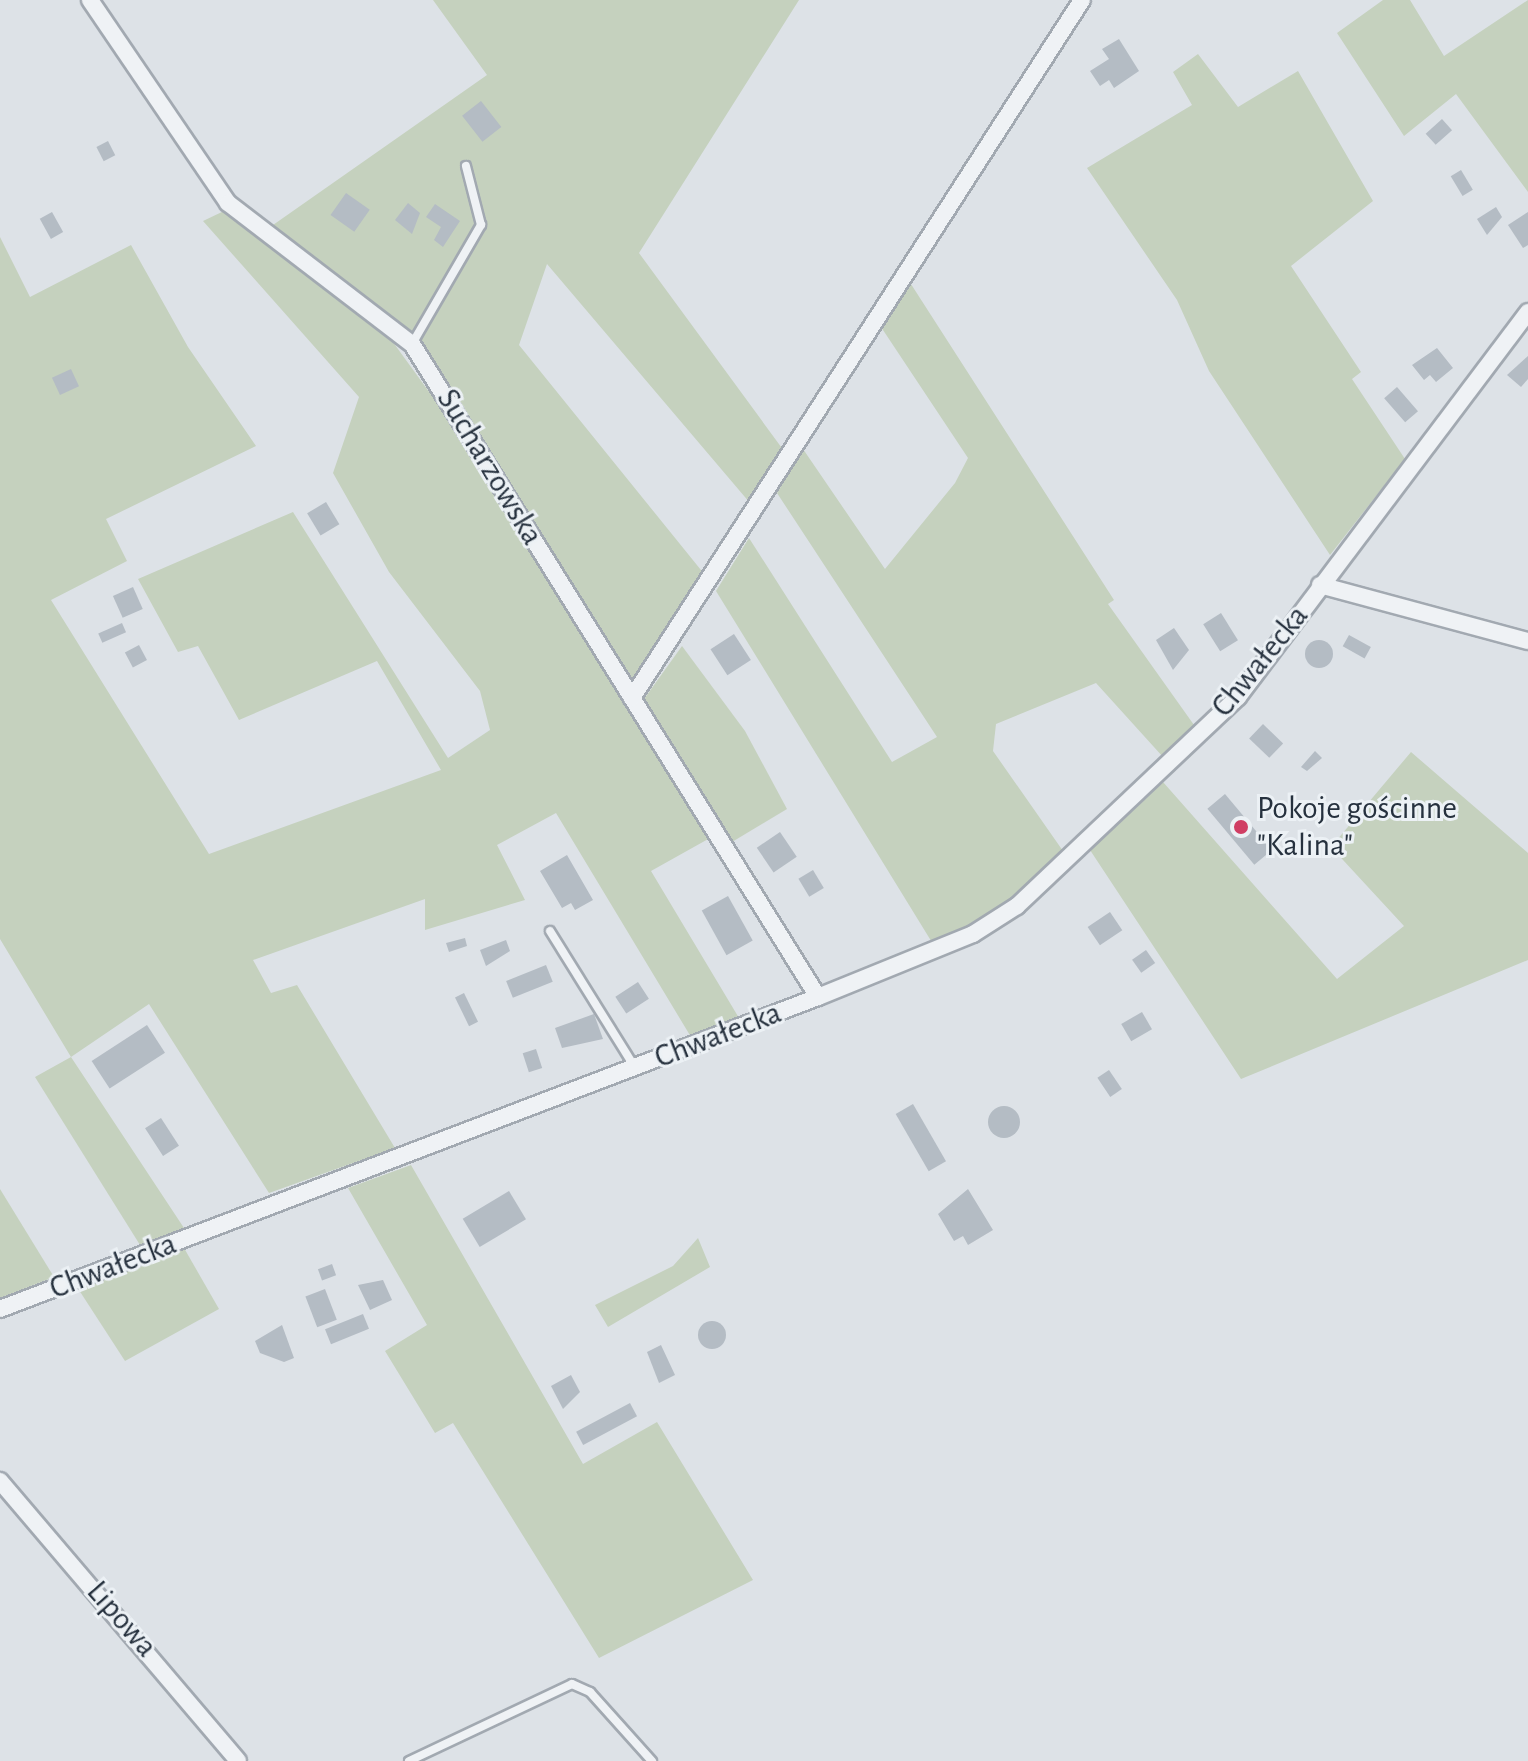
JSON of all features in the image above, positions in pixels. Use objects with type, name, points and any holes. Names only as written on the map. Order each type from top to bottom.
[{"type":"street","name":"Sucharzowska","points":[[90,0],[228,203],[412,344],[818,997]]},
{"type":"street","points":[[632,698],[1082,0]]},
{"type":"street","name":"Chwałecka","points":[[0,1309],[818,997],[973,934],[1017,906],[1238,697],[1528,312]]},
{"type":"street","points":[[1320,585],[1528,641]]},
{"type":"street","name":"Lipowa","points":[[0,1481],[238,1761]]},
{"type":"lane","points":[[412,344],[481,225],[466,166]]},
{"type":"lane","points":[[550,931],[635,1067]]},
{"type":"lane","points":[[409,1761],[559,1686],[576,1685],[652,1761]]},
{"type":"green space","points":[[433,0],[799,0],[639,253],[787,455],[750,503],[547,264],[519,345],[705,575],[633,685],[436,364],[410,332],[273,225],[487,75]]},
{"type":"green space","points":[[1383,0],[1410,0],[1444,56],[1528,0],[1528,192],[1456,94],[1404,136],[1337,33]]},
{"type":"green space","points":[[1198,54],[1238,107],[1298,71],[1373,201],[1291,266],[1361,372],[1352,379],[1405,459],[1330,555],[1209,371],[1177,300],[1087,168],[1192,105],[1173,72]]},
{"type":"green space","points":[[224,211],[382,327],[464,440],[710,838],[651,871],[739,1018],[691,1037],[556,813],[497,845],[525,900],[425,930],[425,899],[253,960],[271,993],[297,985],[395,1148],[269,1193],[149,1004],[71,1057],[0,939],[0,237],[30,297],[131,245],[188,347],[256,446],[106,519],[127,561],[51,600],[209,854],[441,770],[377,661],[239,720],[198,646],[178,652],[138,579],[293,512],[448,758],[490,730],[480,691],[389,572],[333,473],[359,397],[203,221]]},
{"type":"green space","points":[[909,281],[1114,600],[1108,604],[1194,725],[1163,757],[1096,683],[996,724],[993,751],[1063,851],[999,912],[933,944],[716,591],[749,538],[892,762],[937,737],[777,493],[803,449],[885,569],[955,483],[968,458],[881,327]]},
{"type":"green space","points":[[682,646],[745,731],[787,809],[732,842],[644,699]]},
{"type":"green space","points":[[1411,752],[1528,853],[1528,960],[1241,1079],[1090,850],[1163,782],[1337,979],[1404,926],[1331,847]]},
{"type":"green space","points":[[71,1057],[184,1228],[140,1245],[35,1077]]},
{"type":"green space","points":[[411,1165],[583,1464],[657,1422],[753,1580],[599,1658],[453,1423],[435,1433],[385,1351],[427,1325],[348,1188]]},
{"type":"green space","points":[[0,1189],[54,1277],[0,1298]]},
{"type":"green space","points":[[698,1238],[710,1267],[608,1327],[595,1305],[673,1266]]},
{"type":"green space","points":[[184,1248],[219,1309],[125,1361],[77,1287]]},
{"type":"building","points":[[1119,39],[1139,71],[1114,88],[1109,80],[1100,86],[1090,71],[1109,59],[1102,49]]},
{"type":"building","points":[[481,101],[501,127],[482,142],[462,116]]},
{"type":"building","points":[[1442,119],[1452,130],[1436,145],[1426,134]]},
{"type":"building","points":[[108,141],[115,155],[104,161],[96,147]]},
{"type":"building","points":[[1461,170],[1473,190],[1463,196],[1451,176]]},
{"type":"building","points":[[346,193],[370,210],[354,232],[331,215]]},
{"type":"building","points":[[408,203],[420,213],[412,234],[395,220]]},
{"type":"building","points":[[435,204],[460,221],[443,247],[434,240],[441,227],[426,217]]},
{"type":"building","points":[[1496,207],[1502,217],[1487,235],[1477,219]]},
{"type":"building","points":[[52,212],[63,232],[51,239],[40,219]]},
{"type":"building","points":[[1528,212],[1528,245],[1523,248],[1508,225]]},
{"type":"building","points":[[1437,348],[1453,368],[1436,382],[1430,375],[1424,380],[1412,365]]},
{"type":"building","points":[[1528,356],[1528,379],[1521,387],[1507,375]]},
{"type":"building","points":[[71,369],[79,386],[60,395],[52,378]]},
{"type":"building","points":[[1397,387],[1418,411],[1405,422],[1384,398]]},
{"type":"building","points":[[326,502],[339,524],[321,536],[307,513]]},
{"type":"building","points":[[133,587],[143,609],[123,618],[113,596]]},
{"type":"building","points":[[1221,613],[1238,640],[1220,651],[1203,624]]},
{"type":"building","points":[[122,623],[126,632],[102,643],[98,634]]},
{"type":"building","points":[[1174,628],[1189,650],[1173,670],[1156,640]]},
{"type":"building","points":[[734,634],[751,660],[727,675],[711,649]]},
{"type":"building","points":[[1349,635],[1371,647],[1365,658],[1343,646]]},
{"type":"building","points":[[1319,640],[1329,644],[1333,654],[1329,664],[1319,668],[1309,664],[1305,654],[1309,644]]},
{"type":"building","points":[[139,645],[147,660],[133,668],[125,653]]},
{"type":"building","points":[[1263,724],[1283,743],[1269,758],[1249,738]]},
{"type":"building","points":[[1315,751],[1322,758],[1307,771],[1301,767]]},
{"type":"building","points":[[1225,794],[1272,850],[1254,865],[1207,809]]},
{"type":"building","points":[[780,832],[797,857],[774,873],[757,848]]},
{"type":"building","points":[[567,855],[593,900],[575,910],[571,903],[562,908],[540,871]]},
{"type":"building","points":[[813,870],[824,888],[809,897],[798,879]]},
{"type":"building","points":[[728,896],[753,941],[726,955],[702,911]]},
{"type":"building","points":[[1110,912],[1122,930],[1100,945],[1088,927]]},
{"type":"building","points":[[465,938],[467,946],[449,952],[446,943]]},
{"type":"building","points":[[506,940],[510,951],[486,966],[480,950]]},
{"type":"building","points":[[1146,950],[1155,963],[1141,973],[1132,960]]},
{"type":"building","points":[[546,965],[553,982],[513,998],[506,981]]},
{"type":"building","points":[[638,982],[649,999],[626,1013],[615,997]]},
{"type":"building","points":[[464,993],[478,1022],[469,1026],[455,997]]},
{"type":"building","points":[[1142,1012],[1152,1029],[1131,1041],[1121,1024]]},
{"type":"building","points":[[594,1014],[603,1039],[562,1048],[555,1028]]},
{"type":"building","points":[[147,1025],[165,1053],[110,1089],[92,1061]]},
{"type":"building","points":[[536,1049],[542,1068],[529,1072],[523,1053]]},
{"type":"building","points":[[1109,1070],[1122,1089],[1110,1097],[1097,1078]]},
{"type":"building","points":[[913,1104],[946,1161],[929,1171],[896,1114]]},
{"type":"building","points":[[1004,1106],[1015,1111],[1020,1122],[1015,1133],[1004,1138],[993,1133],[988,1122],[993,1111]]},
{"type":"building","points":[[161,1118],[179,1146],[163,1156],[145,1128]]},
{"type":"building","points":[[968,1189],[993,1230],[968,1245],[963,1236],[954,1241],[938,1214]]},
{"type":"building","points":[[509,1191],[526,1219],[480,1247],[463,1219]]},
{"type":"building","points":[[332,1264],[336,1275],[322,1280],[318,1269]]},
{"type":"building","points":[[383,1280],[392,1300],[370,1310],[358,1285]]},
{"type":"building","points":[[325,1289],[337,1320],[317,1327],[305,1297]]},
{"type":"building","points":[[363,1314],[369,1329],[331,1344],[325,1329]]},
{"type":"building","points":[[712,1321],[722,1325],[726,1335],[722,1345],[712,1349],[702,1345],[698,1335],[702,1325]]},
{"type":"building","points":[[282,1325],[294,1358],[284,1362],[260,1353],[255,1341]]},
{"type":"building","points":[[661,1345],[675,1375],[659,1383],[647,1352]]},
{"type":"building","points":[[571,1375],[580,1392],[563,1409],[551,1386]]},
{"type":"building","points":[[630,1403],[637,1416],[583,1445],[576,1432]]},
{"type":"place","name":"Pokoje gościnne \"Kalina\"","points":[[1241,827]]}]
